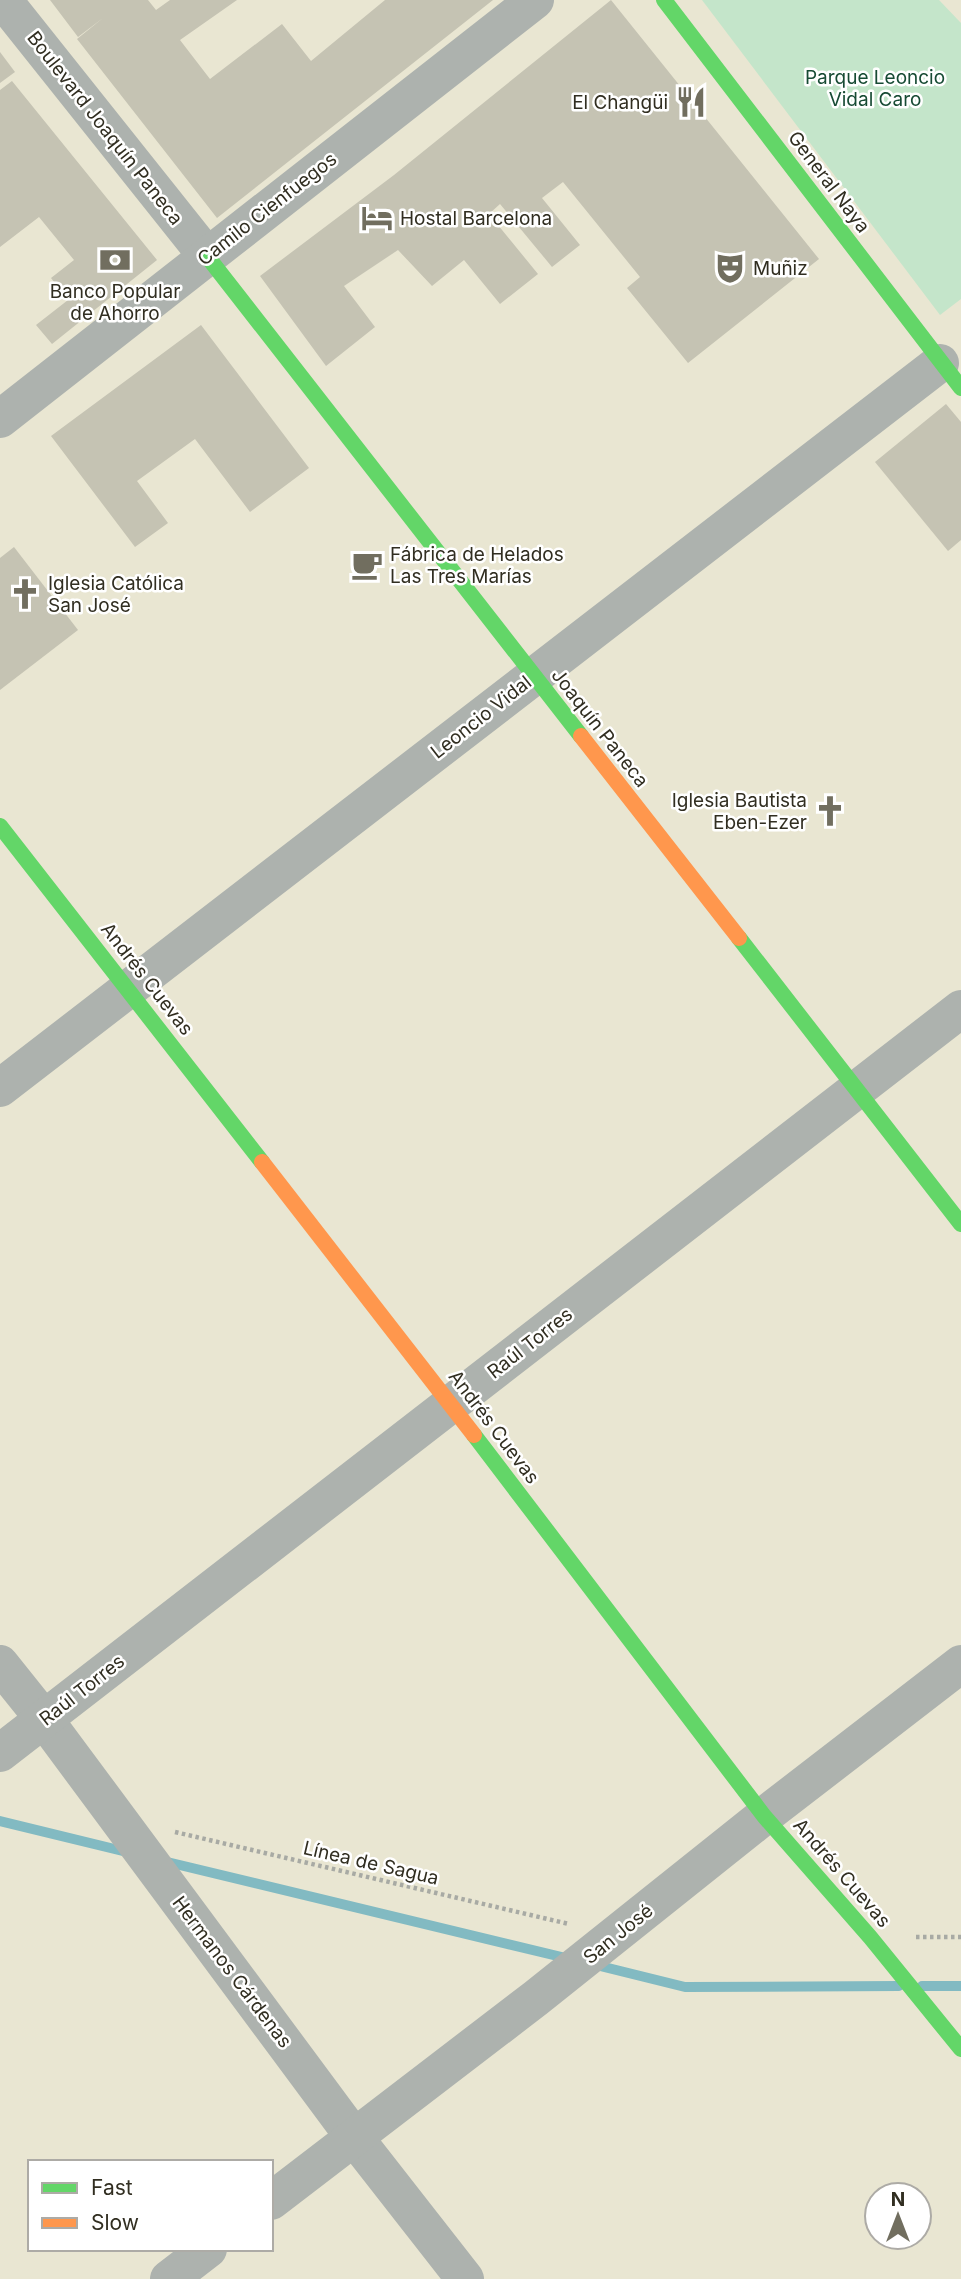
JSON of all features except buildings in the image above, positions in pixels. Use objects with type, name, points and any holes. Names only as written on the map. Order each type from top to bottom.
[{"type":"street","name":"Boulevard Joaquín Paneca","points":[[3,0],[207,256]]},
{"type":"street","name":"Camilo Cienfuegos","points":[[0,419],[535,0]]},
{"type":"street","name":"General Naya","points":[[664,0],[951,368]]},
{"type":"street","name":"Joaquín Paneca","points":[[207,256],[961,1224]]},
{"type":"street","name":"Leoncio Vidal","points":[[0,1088],[534,676],[951,368]]},
{"type":"street","name":"Andrés Cuevas","points":[[0,826],[451,1405],[764,1816],[870,1937],[958,2045]]},
{"type":"street","name":"Raúl Torres","points":[[0,1753],[961,1009]]},
{"type":"street","name":"Hermanos Cárdenas","points":[[0,1664],[44,1719],[354,2137],[465,2279]]},
{"type":"street","name":"San José","points":[[273,2199],[618,1935],[764,1816],[961,1664]]},
{"type":"street","points":[[169,2279],[205,2251]]},
{"type":"path","name":"Línea de Sagua","points":[[172,1832],[618,1935]]},
{"type":"green space","name":"Parque Leoncio Vidal Caro","points":[[702,0],[939,0],[961,23],[961,299],[940,315]]},
{"type":"waterway","points":[[0,1821],[131,1853]]},
{"type":"waterway","points":[[163,1861],[570,1959]]},
{"type":"waterway","points":[[592,1964],[685,1987],[899,1986]]},
{"type":"waterway","points":[[922,1986],[961,1986]]},
{"type":"traffic: fast","points":[[664,0],[961,388]]},
{"type":"traffic: fast","points":[[207,256],[581,736]]},
{"type":"traffic: fast","points":[[0,826],[262,1162]]},
{"type":"traffic: fast","points":[[739,938],[961,1224]]},
{"type":"traffic: fast","points":[[474,1435],[764,1816],[870,1937],[961,2049]]},
{"type":"traffic: slow","points":[[581,736],[739,938]]},
{"type":"traffic: slow","points":[[262,1162],[474,1435]]},
{"type":"place","name":"El Changüi","points":[[691,102]]},
{"type":"place","name":"Hostal Barcelona","points":[[377,218]]},
{"type":"place","name":"Banco Popular de Ahorro","points":[[115,260]]},
{"type":"place","name":"Muñiz","points":[[730,268]]},
{"type":"place","name":"Fábrica de Helados Las Tres Marías","points":[[367,565]]},
{"type":"place","name":"Iglesia Católica San José","points":[[25,594]]},
{"type":"place","name":"Iglesia Bautista Eben-Ezer","points":[[830,811]]}]
